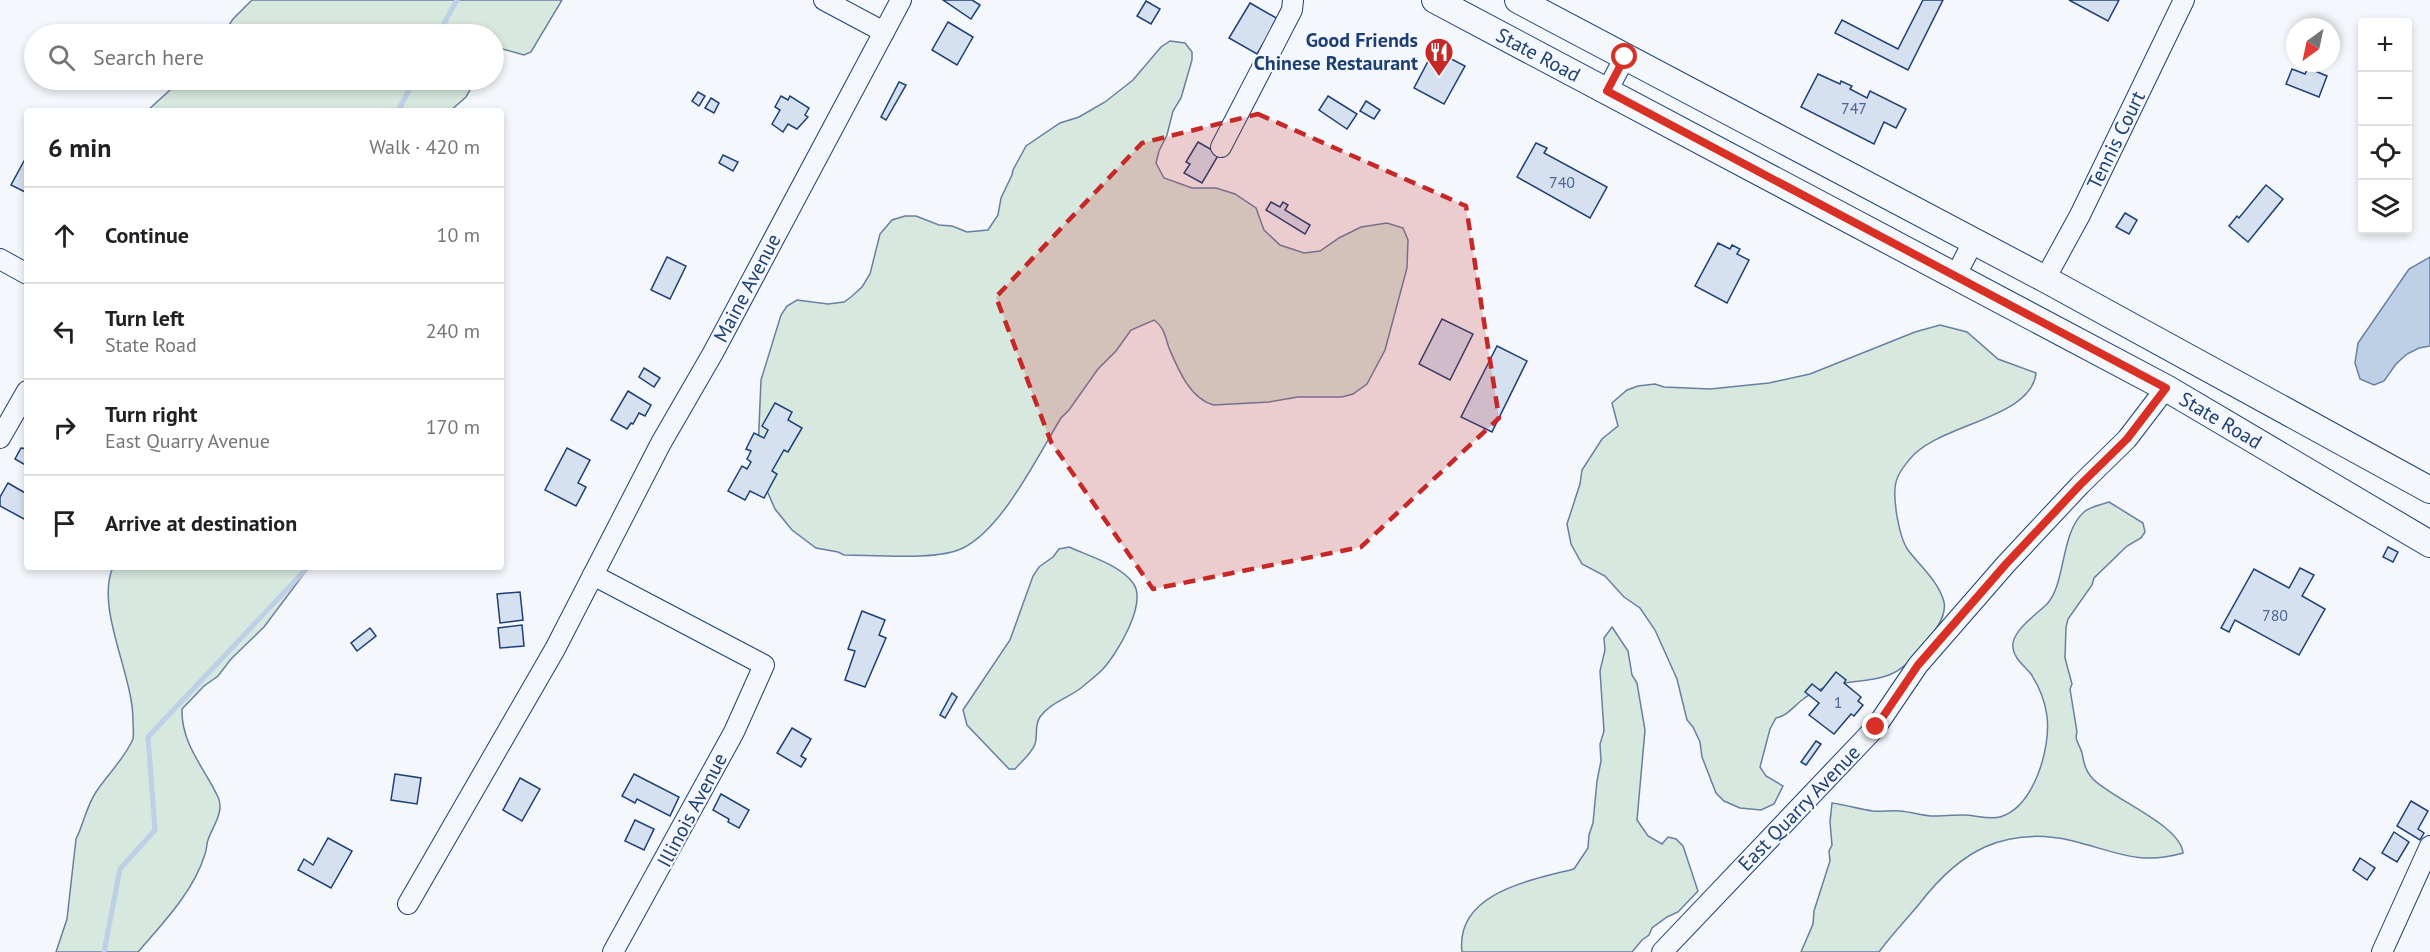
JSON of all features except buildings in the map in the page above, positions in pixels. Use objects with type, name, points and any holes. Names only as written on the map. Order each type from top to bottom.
[{"type":"main road","name":"State Road","points":[[1435,0],[2166,388],[2430,544]]},
{"type":"main road","name":"State Road","points":[[1518,0],[2045,279],[2430,490]]},
{"type":"street","points":[[824,0],[884,32]]},
{"type":"street","name":"Maine Avenue","points":[[408,904],[555,649],[901,0]]},
{"type":"street","points":[[1221,147],[1292,10],[1293,0]]},
{"type":"street","name":"Tennis Court","points":[[2045,279],[2080,215],[2184,0]]},
{"type":"street","points":[[1607,91],[1625,57]]},
{"type":"street","points":[[1955,278],[1973,242]]},
{"type":"street","points":[[0,259],[24,272]]},
{"type":"street","name":"East Quarry Avenue","points":[[1662,952],[1876,727],[1918,665],[2006,564],[2127,439],[2166,388]]},
{"type":"street","points":[[0,438],[24,396]]},
{"type":"street","name":"Illinois Avenue","points":[[593,575],[764,665],[728,742],[613,952]]},
{"type":"street","points":[[2382,952],[2430,846]]},
{"type":"highlighted area","points":[[1258,114],[1466,206],[1499,418],[1361,547],[1153,589],[1051,442],[996,297],[1142,143]]},
{"type":"shaded area","points":[[252,0],[562,0],[531,52],[524,55],[504,49],[504,24],[230,24]]},
{"type":"shaded area","points":[[1170,41],[1185,43],[1192,52],[1192,60],[1181,98],[1173,111],[1156,163],[1164,178],[1192,188],[1216,188],[1235,194],[1256,208],[1264,230],[1280,245],[1304,253],[1320,251],[1361,227],[1387,223],[1403,228],[1408,240],[1407,268],[1385,350],[1367,384],[1353,394],[1342,397],[1298,397],[1269,402],[1214,405],[1198,397],[1186,382],[1162,329],[1154,320],[1131,330],[1116,351],[1098,369],[1061,418],[1018,490],[992,525],[978,538],[952,552],[922,556],[844,555],[816,548],[792,530],[775,509],[765,486],[758,451],[761,380],[781,315],[787,306],[797,300],[828,304],[844,302],[851,297],[862,287],[870,274],[880,234],[892,220],[905,216],[916,216],[967,232],[988,230],[998,215],[1001,198],[1026,146],[1060,123],[1079,117],[1105,102],[1133,80],[1161,47]]},
{"type":"shaded area","points":[[170,90],[470,90],[453,108],[150,108]]},
{"type":"shaded area","points":[[1940,325],[1967,332],[1998,359],[2036,373],[2031,388],[2018,401],[1922,448],[1909,460],[1898,476],[1895,486],[1895,505],[1902,536],[1908,550],[1934,581],[1942,595],[1944,613],[1942,618],[1933,634],[1905,666],[1889,675],[1841,683],[1816,691],[1787,713],[1776,718],[1770,729],[1760,767],[1766,776],[1783,786],[1774,804],[1761,810],[1740,808],[1724,801],[1716,793],[1702,757],[1700,742],[1687,720],[1677,679],[1655,630],[1640,608],[1624,597],[1605,576],[1582,564],[1571,544],[1567,524],[1580,484],[1582,470],[1602,439],[1618,426],[1612,403],[1627,390],[1655,384],[1664,387],[1710,389],[1769,383],[1810,374],[1915,332]]},
{"type":"shaded area","points":[[2109,502],[2143,523],[2145,532],[2094,578],[2092,585],[2068,619],[2065,658],[2072,684],[2070,689],[2077,740],[2086,769],[2092,778],[2158,822],[2179,843],[2183,853],[2167,857],[2140,858],[2049,837],[2005,840],[1986,846],[1951,869],[1879,952],[1801,952],[1813,924],[1814,911],[1830,861],[1832,803],[1873,811],[1996,818],[2012,811],[2031,789],[2043,759],[2048,729],[2047,716],[2039,689],[2031,674],[2015,656],[2013,642],[2020,630],[2047,604],[2053,595],[2076,521],[2086,510]]},
{"type":"shaded area","points":[[1069,547],[1120,571],[1133,583],[1137,592],[1134,615],[1122,641],[1100,672],[1081,688],[1044,712],[1037,724],[1034,747],[1015,769],[1009,769],[967,725],[963,710],[1010,640],[1033,576],[1039,567],[1053,557],[1059,549]]},
{"type":"shaded area","points":[[112,570],[307,570],[264,627],[231,659],[218,676],[204,686],[182,709],[189,744],[220,803],[206,852],[186,894],[138,952],[56,952],[67,919],[76,839],[93,798],[133,739],[131,702],[111,621],[109,583]]},
{"type":"shaded area","points":[[1612,627],[1628,651],[1632,675],[1637,683],[1645,730],[1637,820],[1648,836],[1662,844],[1668,837],[1676,839],[1683,846],[1698,891],[1678,912],[1652,928],[1649,935],[1632,952],[1462,952],[1463,932],[1470,916],[1483,903],[1499,892],[1537,878],[1574,869],[1588,848],[1601,761],[1600,744],[1604,731],[1600,671],[1605,650],[1604,638]]},
{"type":"water","points":[[2430,257],[2430,346],[2407,354],[2396,364],[2384,381],[2374,385],[2360,379],[2355,363],[2358,343],[2409,269]]},
{"type":"waterway","points":[[444,24],[457,0]]},
{"type":"waterway","points":[[400,108],[409,90]]},
{"type":"waterway","points":[[104,952],[120,869],[155,830],[148,737],[305,570]]},
{"type":"place","name":"Good Friends Chinese Restaurant","points":[[1439,78]]},
{"type":"route","points":[[1625,57],[1607,91],[1955,278],[2166,388],[2127,439],[2006,564],[1918,665],[1876,727]]}]
